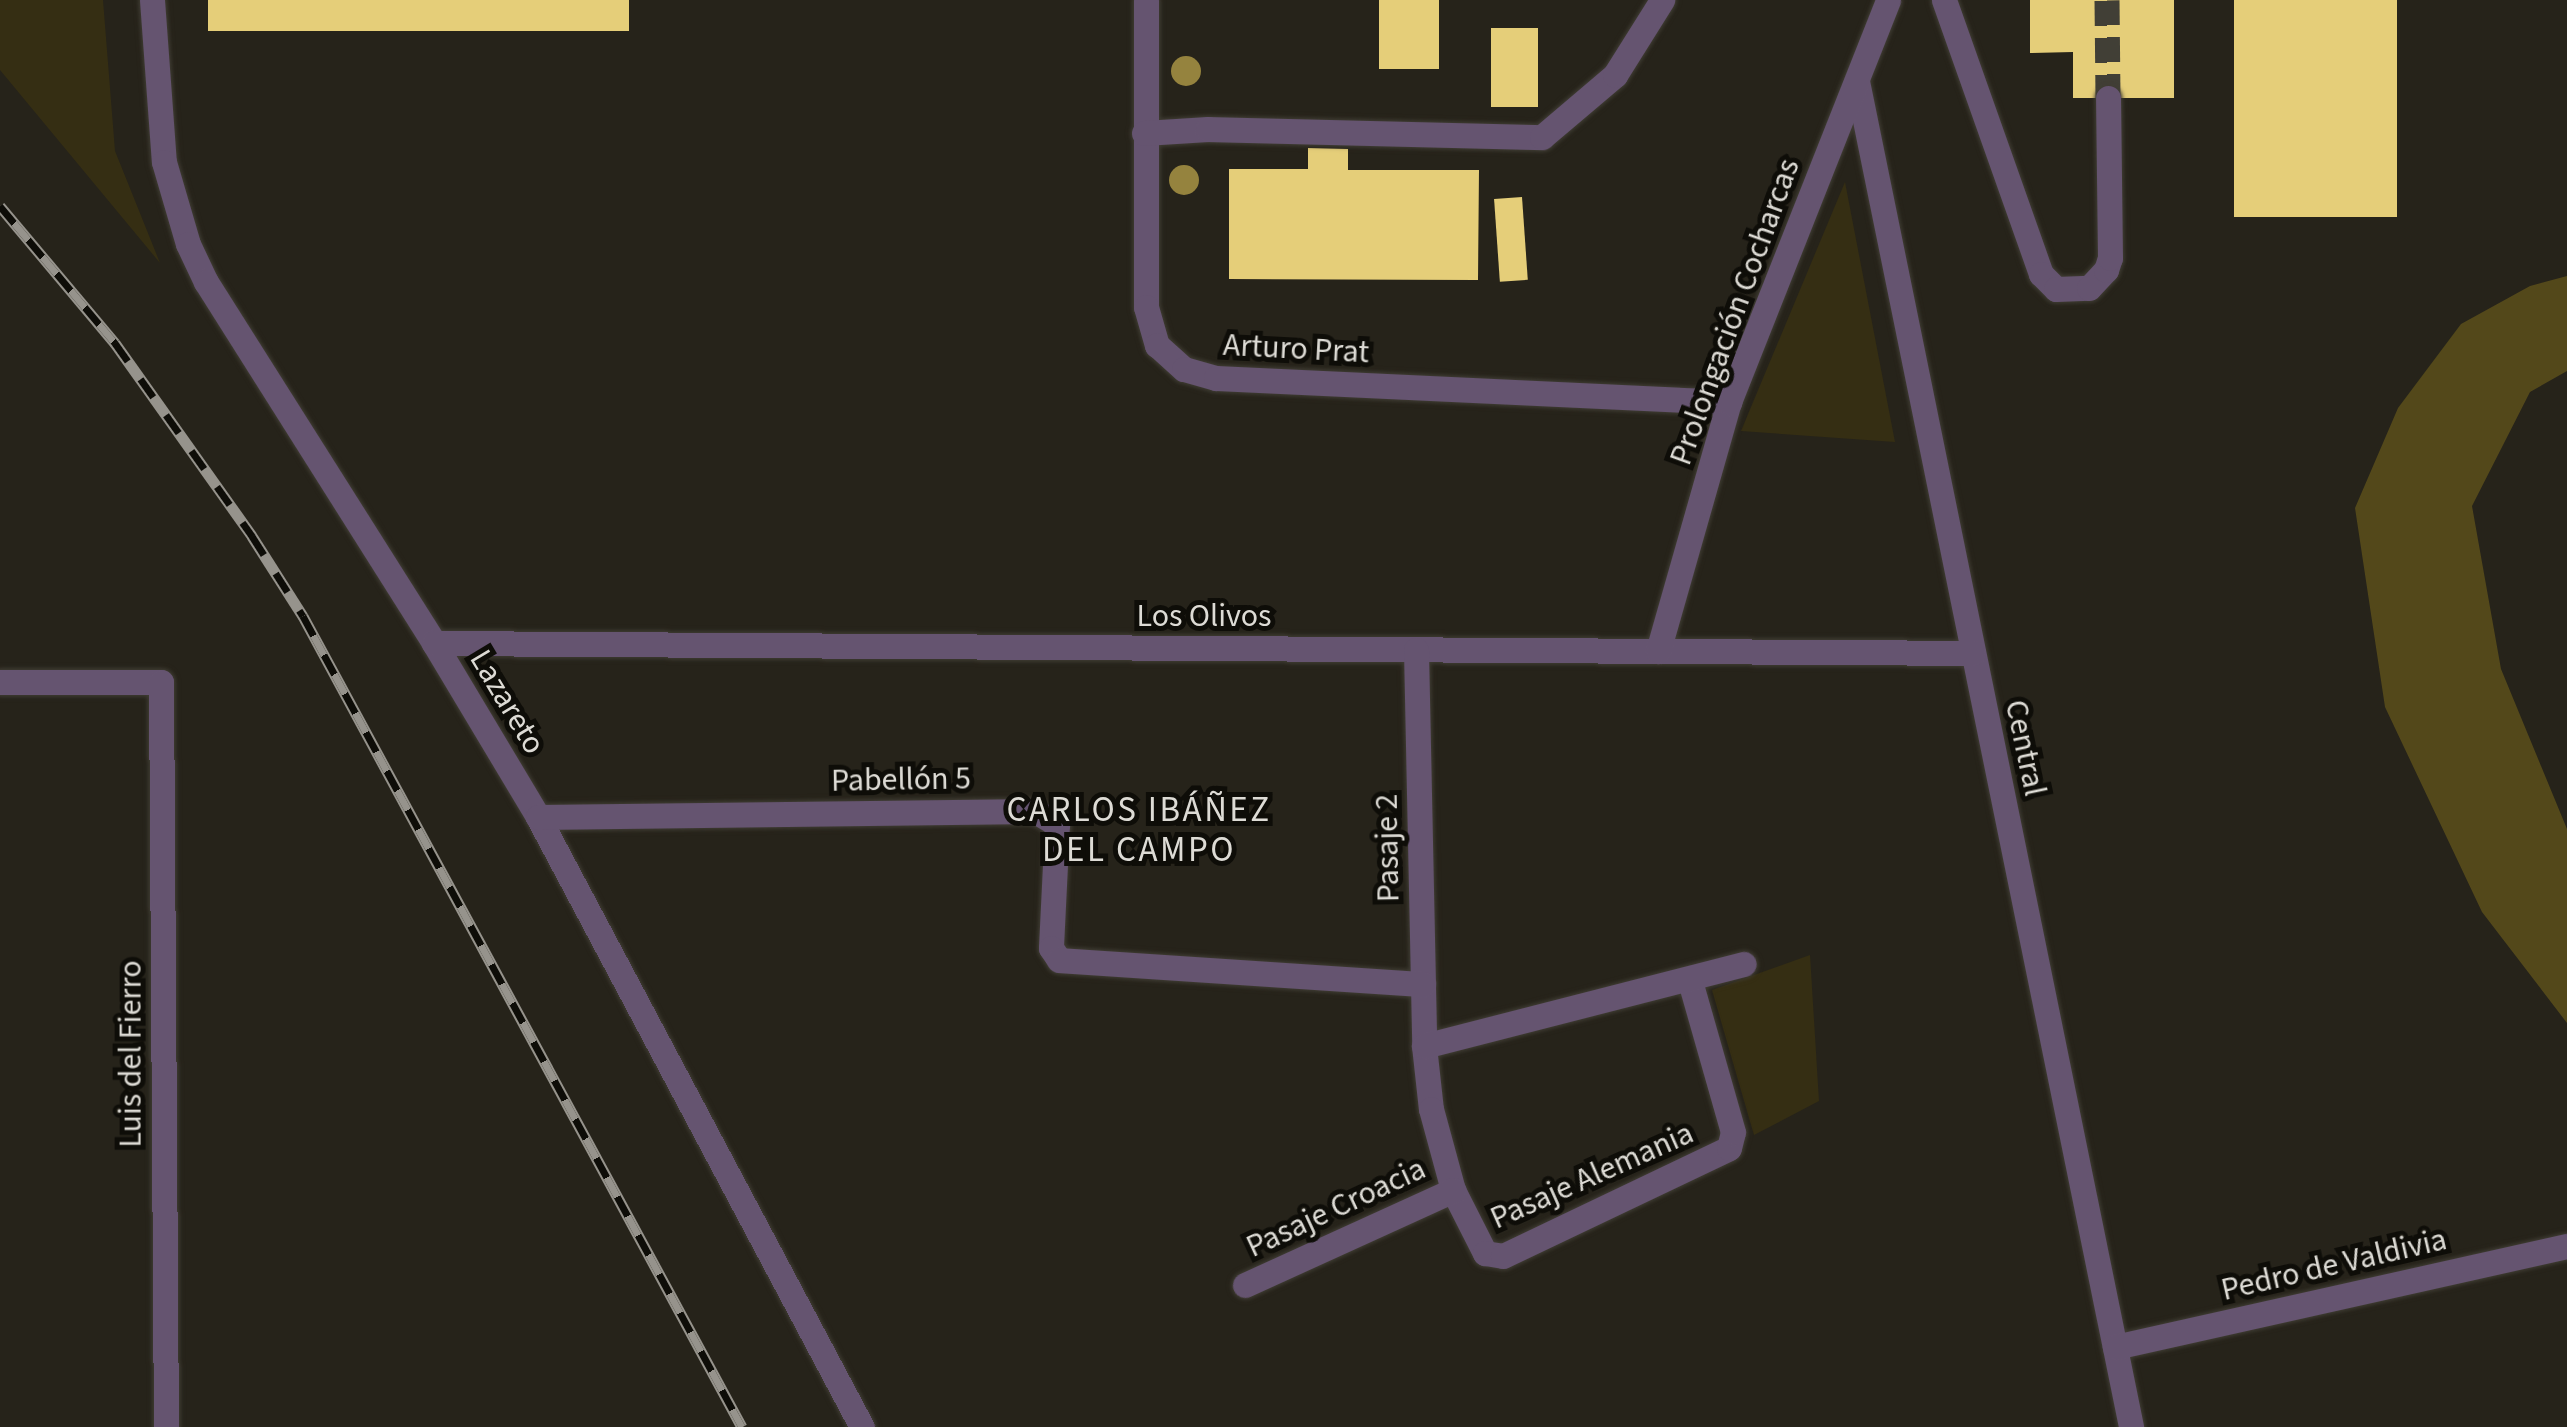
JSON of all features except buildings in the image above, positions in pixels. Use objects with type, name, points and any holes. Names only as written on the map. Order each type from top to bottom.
[{"type":"street","name":"Lazareto","points":[[152,0],[164,162],[188,244],[206,282],[434,643],[538,817],[862,1427]]},
{"type":"street","name":"Arturo Prat","points":[[1146,0],[1144,133],[1149,327],[1158,345],[1184,369],[1216,378],[1729,402]]},
{"type":"street","points":[[1144,133],[1208,129],[1542,137],[1615,76],[1662,0]]},
{"type":"street","name":"Prolongación Cocharcas","points":[[1658,651],[1729,402],[1888,0]]},
{"type":"street","points":[[1944,0],[2041,274],[2056,290],[2089,288],[2099,281],[2110,258],[2108,98]]},
{"type":"street","name":"Central","points":[[1857,81],[2131,1427]]},
{"type":"street","name":"Los Olivos","points":[[434,643],[1973,654]]},
{"type":"street","name":"Pasaje 2","points":[[1416,650],[1424,1046],[1431,1109],[1453,1190],[1485,1252]]},
{"type":"street","name":"Luis del Fierro","points":[[0,682],[161,682],[166,1427]]},
{"type":"street","name":"Pabellón 5","points":[[538,817],[1035,812],[1058,824],[1050,948],[1059,960],[1423,984]]},
{"type":"street","points":[[1424,1046],[1643,987],[1690,981],[1744,964]]},
{"type":"street","name":"Pasaje Alemania","points":[[1485,1252],[1503,1256],[1729,1148],[1734,1141],[1730,1120],[1690,981]]},
{"type":"street","name":"Pasaje Croacia","points":[[1246,1285],[1453,1190]]},
{"type":"street","name":"Pedro de Valdivia","points":[[2114,1347],[2567,1246]]},
{"type":"shaded area","points":[[0,0],[103,0],[115,151],[160,263],[0,70]]},
{"type":"shaded area","points":[[1845,182],[1895,442],[1741,431]]},
{"type":"shaded area","points":[[2567,276],[2567,371],[2530,392],[2472,506],[2501,669],[2567,829],[2567,1023],[2482,912],[2385,707],[2355,508],[2398,408],[2461,324],[2530,286]]},
{"type":"shaded area","points":[[1810,955],[1819,1101],[1754,1135],[1712,990]]},
{"type":"tunnel","points":[[2107,0],[2108,98]]},
{"type":"railway","points":[[0,206],[115,343],[252,536],[303,616],[742,1427]]},
{"type":"district","name":"CARLOS IBÁÑEZ DEL CAMPO","points":[[1139,830]]}]
